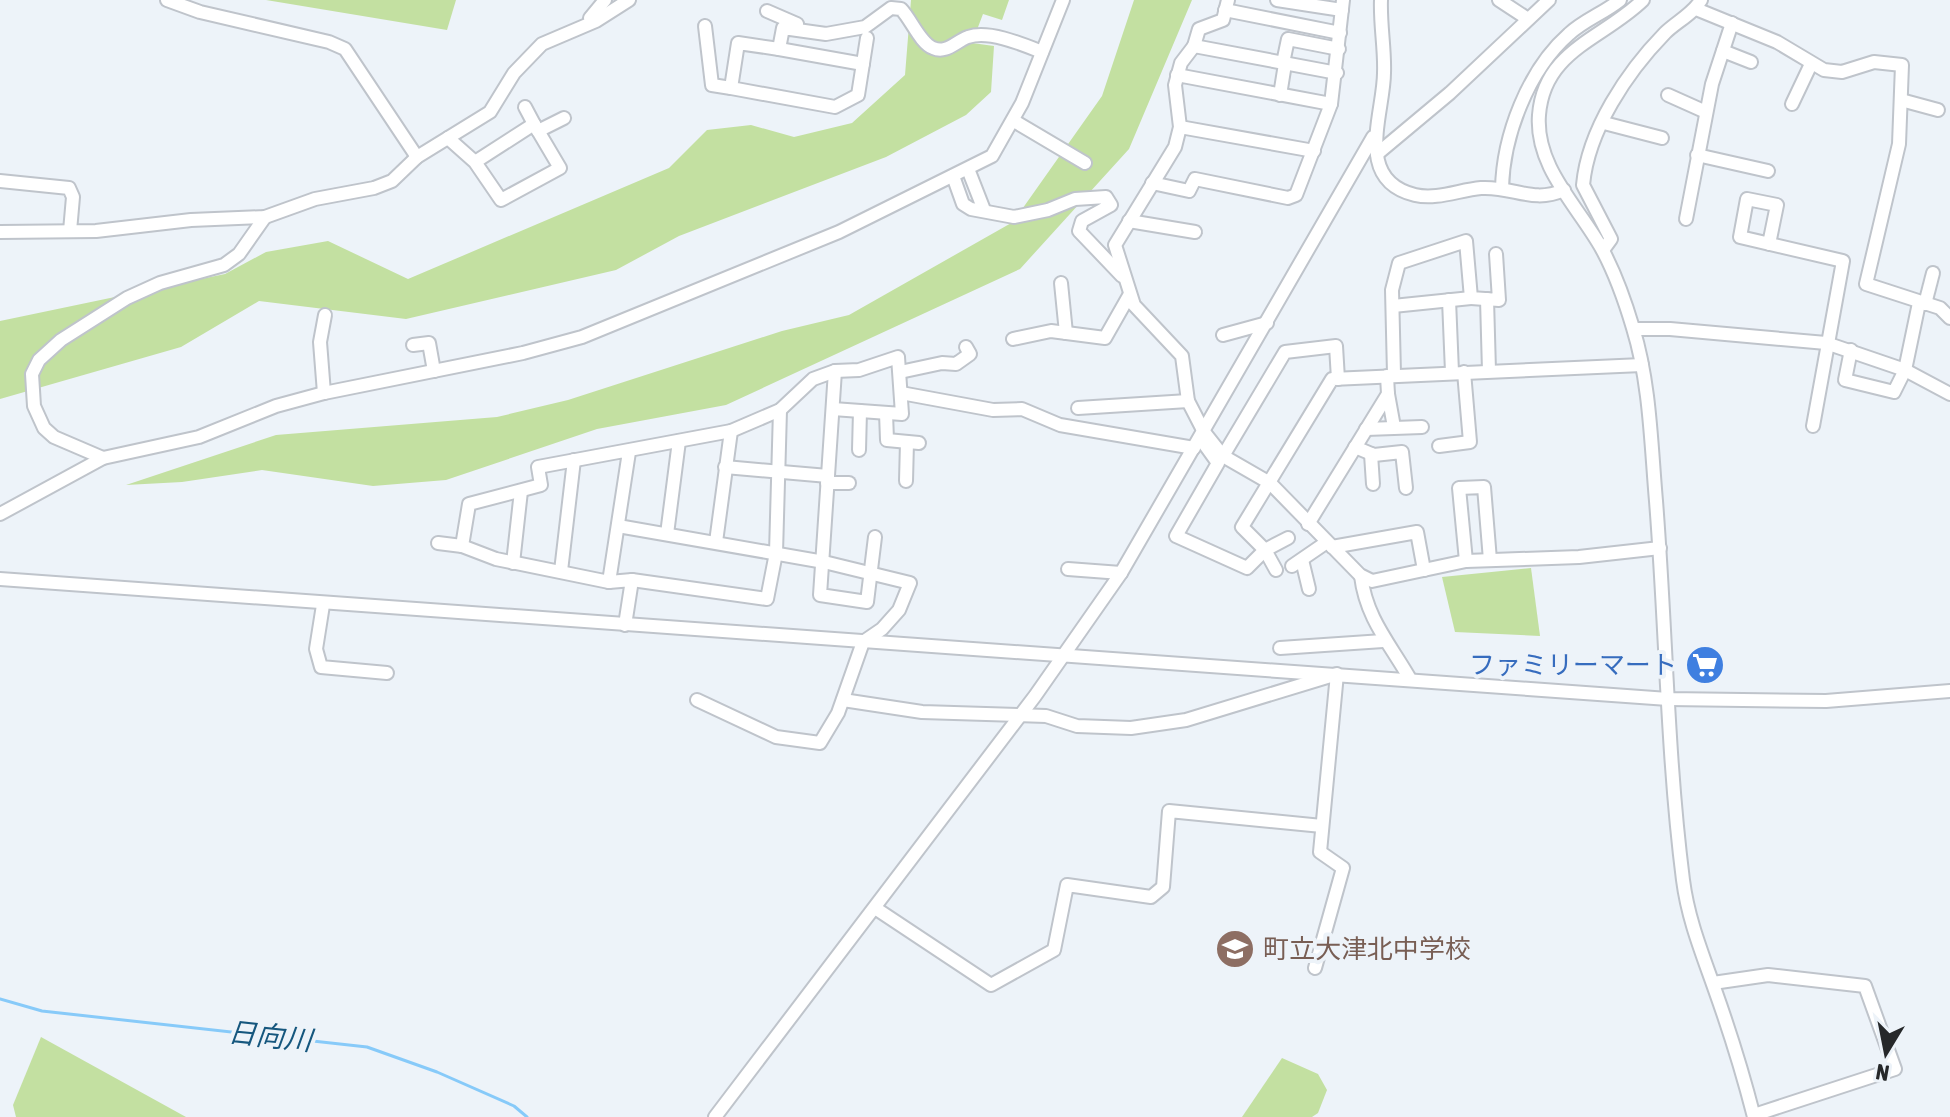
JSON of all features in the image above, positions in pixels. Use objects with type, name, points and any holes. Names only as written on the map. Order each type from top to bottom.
[{"type":"street","points":[[167,0],[200,12],[329,42],[345,49],[417,157]]},
{"type":"street","points":[[0,232],[127,229],[191,220],[265,217],[315,199],[374,188],[392,181],[417,157],[490,112],[514,73],[542,44],[597,13],[605,0]]},
{"type":"street","points":[[570,30],[596,21],[629,0]]},
{"type":"street","points":[[0,514],[103,458],[199,437],[276,406],[324,393],[523,353],[630,319],[839,232],[992,156],[1014,121],[1063,0]]},
{"type":"street","points":[[1152,183],[1189,191],[1195,179],[1288,198],[1296,195],[1331,104],[1337,73],[1342,5],[1277,0]]},
{"type":"street","points":[[715,1117],[1020,715],[1121,573],[1373,137],[1385,76],[1381,0]]},
{"type":"street","points":[[1499,0],[1528,19]]},
{"type":"street","points":[[1377,154],[1450,93],[1549,0]]},
{"type":"street","points":[[1502,189],[1505,154],[1518,113],[1540,69],[1569,34],[1620,0]]},
{"type":"street","points":[[1643,0],[1622,20],[1574,47],[1547,83],[1539,112],[1539,138],[1549,167],[1603,250],[1634,329],[1642,365],[1660,548],[1668,699],[1687,906],[1754,1116],[1895,1069],[1865,986],[1768,975],[1713,983]]},
{"type":"street","points":[[1603,250],[1609,246],[1611,239],[1583,185],[1586,166],[1621,88],[1664,34],[1698,4],[1777,42],[1811,64],[1842,72],[1874,62],[1902,65],[1899,144],[1866,284]]},
{"type":"street","points":[[1288,538],[1265,550],[1247,568],[1176,536],[1218,463],[1199,439],[1188,401],[1182,356],[1134,305],[1115,245],[1170,159],[1180,127],[1175,85],[1177,75],[1181,63],[1194,46],[1199,29],[1223,20],[1227,5],[1340,33]]},
{"type":"street","points":[[779,49],[783,28],[807,33],[865,27],[891,8],[901,9],[928,46],[936,50],[945,50],[970,36],[1012,41],[1042,52]]},
{"type":"street","points":[[767,11],[798,24],[843,31]]},
{"type":"street","points":[[1686,219],[1706,112],[1732,23]]},
{"type":"street","points":[[705,26],[712,85],[835,107],[858,95],[867,38]]},
{"type":"street","points":[[1280,95],[1288,39],[1339,49]]},
{"type":"street","points":[[731,88],[738,43],[863,64]]},
{"type":"street","points":[[1194,46],[1337,73]]},
{"type":"street","points":[[1723,51],[1751,62]]},
{"type":"street","points":[[1792,104],[1811,64]]},
{"type":"street","points":[[1177,75],[1331,104]]},
{"type":"street","points":[[1668,95],[1706,112]]},
{"type":"street","points":[[1901,100],[1938,110]]},
{"type":"street","points":[[448,138],[475,162],[501,200],[560,168],[525,107]]},
{"type":"street","points":[[475,162],[536,128],[564,118]]},
{"type":"street","points":[[1014,121],[1085,163]]},
{"type":"street","points":[[1604,123],[1662,138]]},
{"type":"street","points":[[1180,127],[1314,151]]},
{"type":"street","points":[[1373,137],[1389,179],[1402,190],[1414,194],[1428,197],[1502,189],[1539,198],[1564,190]]},
{"type":"street","points":[[1697,155],[1768,171]]},
{"type":"street","points":[[968,169],[984,210]]},
{"type":"street","points":[[953,176],[963,204],[1014,217],[1048,210],[1075,199],[1106,197],[1111,205],[1082,221],[1079,231],[1124,278]]},
{"type":"street","points":[[0,181],[69,188],[73,197],[70,231]]},
{"type":"street","points":[[103,458],[54,437],[44,428],[34,406],[32,374],[39,360],[61,340],[127,298],[160,283],[224,265],[239,254],[265,217]]},
{"type":"street","points":[[1129,221],[1195,232]]},
{"type":"street","points":[[1394,427],[1388,394],[1392,290],[1399,263],[1466,241],[1471,298]]},
{"type":"street","points":[[1769,244],[1843,261],[1813,426]]},
{"type":"street","points":[[1393,306],[1471,298],[1499,300],[1496,254]]},
{"type":"street","points":[[1851,350],[1845,380],[1894,392],[1905,370],[1933,273]]},
{"type":"street","points":[[1839,278],[1940,308],[1950,318]]},
{"type":"street","points":[[1061,283],[1066,333]]},
{"type":"street","points":[[1013,339],[1051,331],[1105,338],[1130,294]]},
{"type":"street","points":[[1487,299],[1489,371]]},
{"type":"street","points":[[1439,446],[1470,442],[1449,300]]},
{"type":"street","points":[[324,393],[320,342],[325,315]]},
{"type":"street","points":[[1223,335],[1267,323]]},
{"type":"street","points":[[1634,329],[1670,329],[1826,343],[1905,370],[1950,394]]},
{"type":"street","points":[[413,345],[429,343],[434,371]]},
{"type":"street","points":[[1223,456],[1285,352],[1336,346],[1338,379]]},
{"type":"street","points":[[900,372],[942,363],[956,364],[970,353]]},
{"type":"street","points":[[462,546],[469,504],[541,485],[538,467],[731,431],[780,410],[806,384],[835,371],[859,370],[898,357],[902,414],[833,409]]},
{"type":"street","points":[[1276,570],[1265,550],[1242,527],[1332,379],[1642,365]]},
{"type":"street","points":[[835,371],[820,595],[867,602],[875,537]]},
{"type":"street","points":[[901,393],[993,410],[1022,409],[1060,425],[1199,439],[1270,483],[1361,576],[1372,581],[1466,561],[1579,557],[1660,548]]},
{"type":"street","points":[[1308,524],[1388,394]]},
{"type":"street","points":[[1078,408],[1188,401]]},
{"type":"street","points":[[438,543],[462,546],[513,563],[609,582],[632,580],[767,599],[776,553],[780,410]]},
{"type":"street","points":[[859,450],[860,411]]},
{"type":"street","points":[[886,413],[887,440],[913,442],[906,481]]},
{"type":"street","points":[[1366,429],[1422,427]]},
{"type":"street","points":[[716,542],[731,431]]},
{"type":"street","points":[[667,534],[679,441]]},
{"type":"street","points":[[1355,447],[1371,454],[1402,452],[1406,488]]},
{"type":"street","points":[[609,582],[629,452]]},
{"type":"street","points":[[1371,454],[1373,484]]},
{"type":"street","points":[[561,571],[574,460]]},
{"type":"street","points":[[725,467],[849,483]]},
{"type":"street","points":[[1466,561],[1459,488],[1484,487],[1490,560]]},
{"type":"street","points":[[513,563],[521,491]]},
{"type":"street","points":[[618,526],[824,562],[910,583],[899,610],[882,629],[863,642],[827,737],[815,744],[776,737],[697,700]]},
{"type":"street","points":[[1309,589],[1297,563],[1329,545],[1417,532],[1424,570]]},
{"type":"street","points":[[1068,569],[1121,573]]},
{"type":"street","points":[[1361,576],[1364,601],[1383,641],[1410,679]]},
{"type":"street","points":[[0,579],[323,605],[1668,699],[1826,701],[1950,691]]},
{"type":"street","points":[[625,625],[632,580]]},
{"type":"street","points":[[323,605],[316,649],[321,667],[387,673]]},
{"type":"street","points":[[1280,648],[1383,641]]},
{"type":"street","points":[[843,700],[922,712],[1020,715],[1055,718],[1077,726],[1131,728],[1186,720],[1337,674]]},
{"type":"street","points":[[1315,968],[1343,868],[1320,852],[1337,674]]},
{"type":"street","points":[[875,908],[991,985],[1054,950],[1067,885],[1151,897],[1163,887],[1169,811],[1322,826]]},
{"type":"green space","points":[[266,0],[456,0],[447,30]]},
{"type":"green space","points":[[911,0],[1009,0],[1002,20],[983,14],[972,43],[994,46],[991,92],[966,115],[886,157],[679,236],[616,270],[406,319],[259,301],[181,347],[0,399],[0,321],[225,274],[266,252],[328,241],[408,279],[669,168],[707,130],[751,125],[794,137],[852,123],[905,75]]},
{"type":"green space","points":[[1134,0],[1192,0],[1129,149],[1020,269],[726,405],[597,429],[446,480],[373,486],[262,470],[182,482],[126,485],[276,435],[497,417],[568,400],[782,331],[849,315],[1013,222],[1102,96]]},
{"type":"green space","points":[[1531,568],[1540,636],[1455,632],[1442,577]]},
{"type":"green space","points":[[41,1037],[186,1117],[16,1117],[13,1105]]},
{"type":"green space","points":[[1282,1058],[1318,1074],[1327,1090],[1318,1113],[1312,1117],[1242,1117]]},
{"type":"waterway","name":"日向川","points":[[0,999],[42,1011],[367,1047],[437,1072],[514,1106],[527,1117]]},
{"type":"place","name":"ファミリーマート","points":[[1705,665]]},
{"type":"place","name":"町立大津北中学校","points":[[1235,949]]}]
